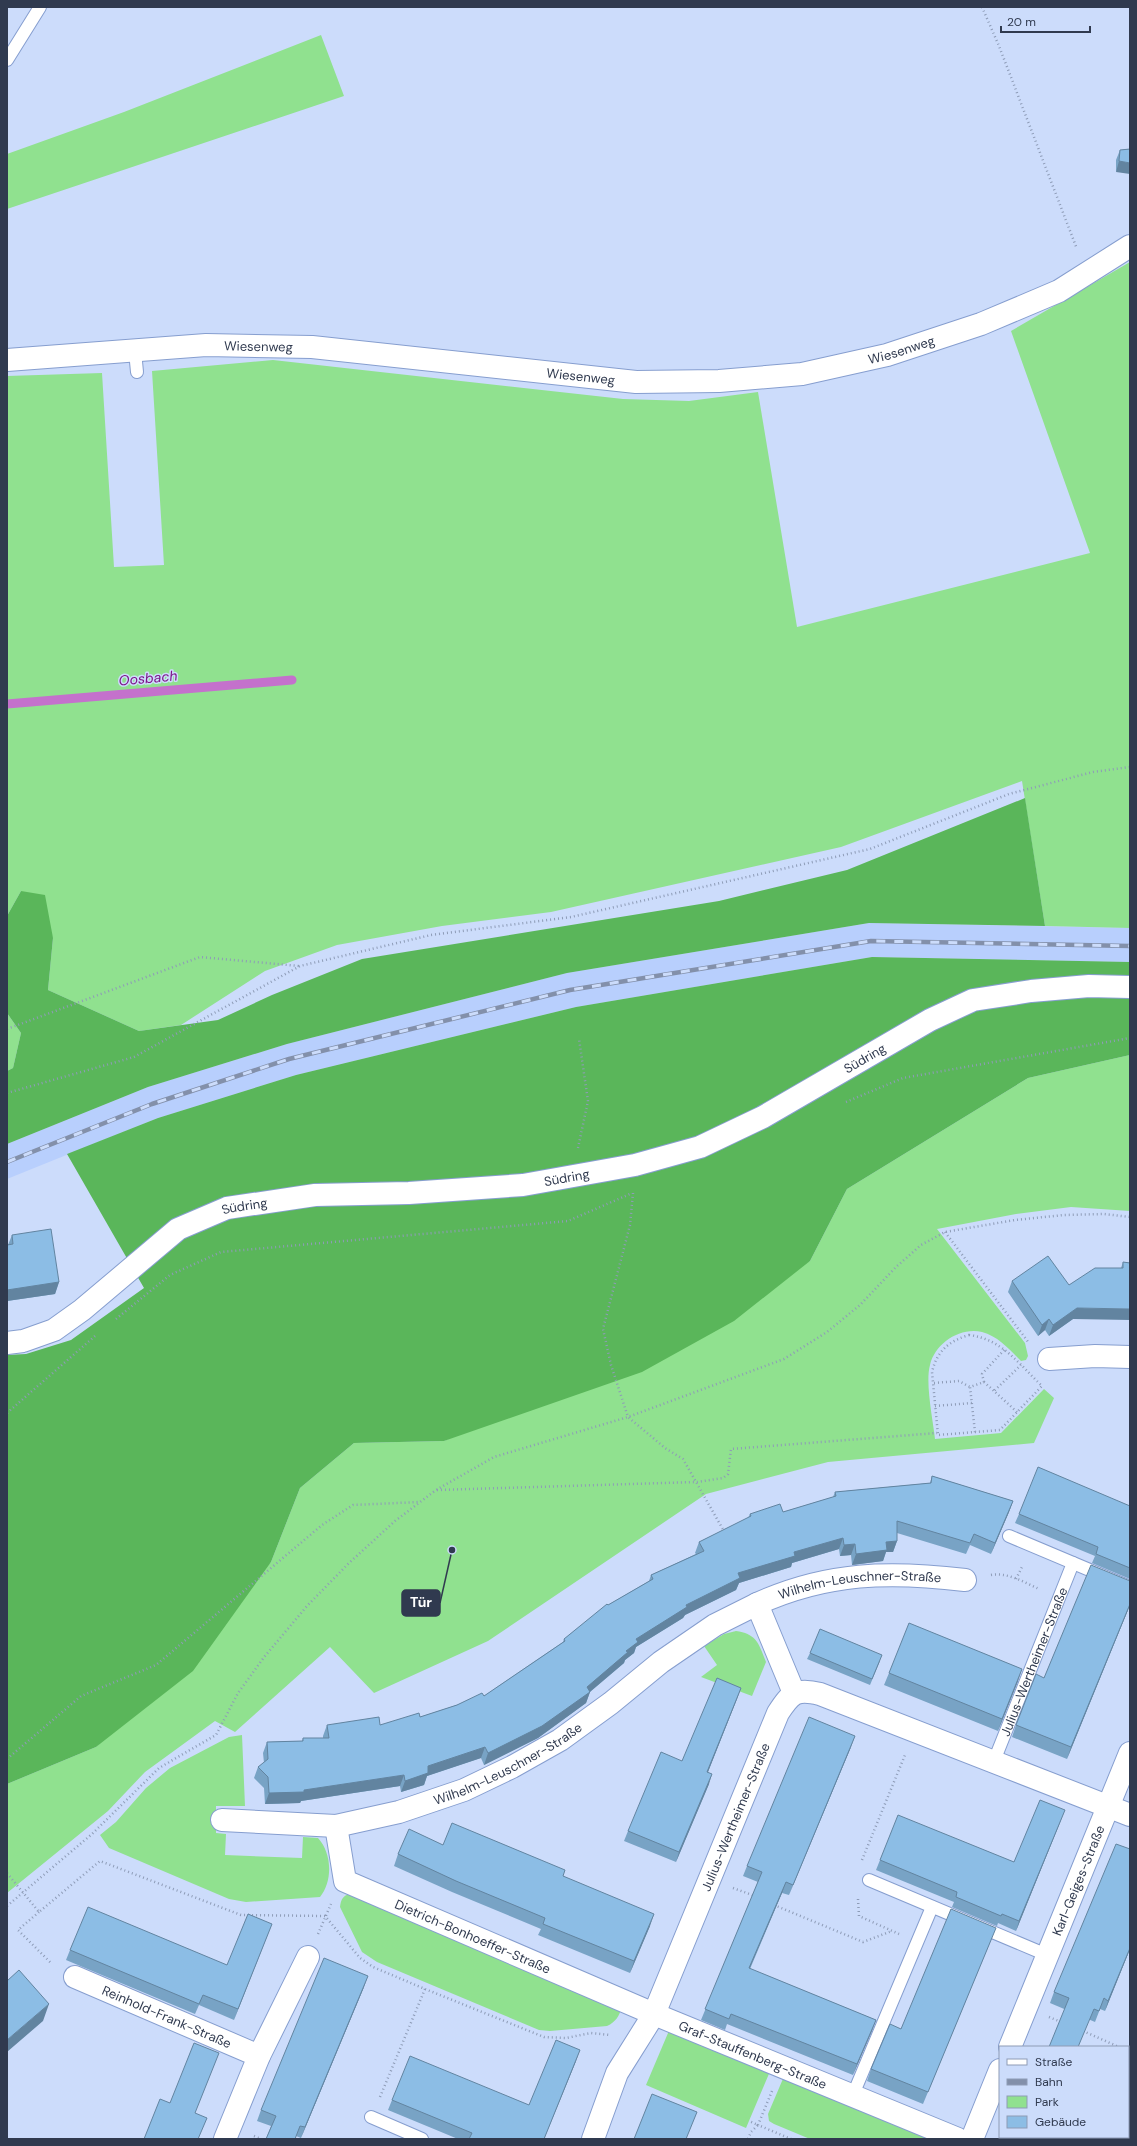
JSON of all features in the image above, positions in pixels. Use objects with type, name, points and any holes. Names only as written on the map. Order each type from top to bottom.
[{"type":"street","name":"Wiesenweg","points":[[7,360],[136,362],[206,345],[312,347],[636,382],[719,381],[802,374],[887,355],[981,324],[1058,291],[1130,246]]},
{"type":"street","name":"Südring","points":[[7,1344],[23,1341],[54,1330],[82,1310],[178,1229],[227,1208],[315,1195],[409,1193],[523,1185],[635,1165],[700,1147],[763,1117],[930,1020],[973,1000],[1031,991],[1089,986],[1130,987]]},
{"type":"street","points":[[1049,1359],[1096,1356],[1130,1357]]},
{"type":"street","name":"Wilhelm-Leuschner-Straße","points":[[222,1820],[336,1826],[399,1812],[464,1790],[512,1767],[560,1740],[611,1703],[661,1662],[715,1625],[757,1604],[800,1587],[843,1578],[879,1574],[918,1574],[965,1580]]},
{"type":"street","points":[[757,1604],[794,1693],[806,1690],[820,1694],[1130,1815]]},
{"type":"street","name":"Julius-Wertheimer-Straße","points":[[593,2139],[617,2073],[654,2014],[778,1713],[786,1700],[794,1693]]},
{"type":"street","name":"Karl-Geiges-Straße","points":[[1010,2046],[1130,1753]]},
{"type":"street","points":[[336,1826],[345,1881]]},
{"type":"street","name":"Dietrich-Bonhoeffer-Straße","points":[[345,1881],[654,2014]]},
{"type":"street","points":[[225,2139],[259,2056],[308,1957]]},
{"type":"street","name":"Reinhold-Frank-Straße","points":[[75,1977],[259,2056]]},
{"type":"street","name":"Graf-Stauffenberg-Straße","points":[[654,2014],[852,2097],[958,2139]]},
{"type":"street","points":[[972,2139],[999,2072]]},
{"type":"lane","points":[[7,60],[40,7]]},
{"type":"lane","points":[[1009,1536],[1130,1587]]},
{"type":"lane","name":"Julius-Wertheimer-Straße","points":[[994,1761],[1073,1563]]},
{"type":"lane","points":[[869,1880],[1047,1954]]},
{"type":"lane","points":[[852,2097],[932,1907]]},
{"type":"lane","points":[[371,2117],[422,2139]]},
{"type":"path","points":[[982,7],[999,46],[1075,247],[1090,272]]},
{"type":"path","points":[[7,1093],[134,1057],[300,966],[431,935],[571,917],[870,849],[1009,794],[1093,772],[1130,766]]},
{"type":"path","points":[[7,1029],[200,956],[300,966]]},
{"type":"path","points":[[572,1176],[588,1101],[579,1039]]},
{"type":"path","points":[[635,1165],[630,1225],[604,1329],[611,1365],[628,1417],[665,1448],[683,1459],[726,1535]]},
{"type":"path","points":[[7,1906],[92,1834],[159,1768],[184,1752],[216,1735],[238,1693],[256,1668],[307,1606],[349,1563],[395,1521],[436,1490],[494,1457],[628,1417],[784,1359],[827,1332],[860,1305],[896,1267],[921,1245],[945,1232],[1064,1215],[1104,1214],[1130,1217]]},
{"type":"path","points":[[945,1232],[1030,1344],[1038,1362],[1049,1359]]},
{"type":"path","points":[[436,1490],[697,1482],[723,1478],[728,1474],[731,1449],[937,1433],[938,1435],[1000,1430],[1042,1386],[996,1342],[983,1337],[969,1335],[957,1338],[948,1344],[934,1362],[932,1372],[937,1433]]},
{"type":"path","points":[[1005,1349],[982,1374],[984,1382],[1017,1412]]},
{"type":"path","points":[[994,1391],[1021,1365]]},
{"type":"path","points":[[934,1383],[959,1381],[970,1387],[984,1382]]},
{"type":"path","points":[[970,1387],[975,1432]]},
{"type":"path","points":[[935,1406],[972,1403]]},
{"type":"path","points":[[7,1759],[80,1696],[156,1665],[322,1525],[353,1505],[421,1502]]},
{"type":"path","points":[[965,1580],[998,1574],[1016,1579],[1059,1599]]},
{"type":"path","points":[[915,1730],[856,1874],[859,1916],[917,1942]]},
{"type":"path","points":[[856,1874],[869,1880]]},
{"type":"path","points":[[711,1878],[762,1899]]},
{"type":"path","points":[[308,1957],[337,1891],[345,1881]]},
{"type":"path","points":[[769,1902],[863,1942],[892,1931]]},
{"type":"path","points":[[39,1912],[18,1930],[55,1968],[75,1977]]},
{"type":"path","points":[[371,2117],[425,1988]]},
{"type":"path","points":[[1026,2007],[1062,2022]]},
{"type":"path","points":[[1076,2029],[1117,2046]]},
{"type":"path","points":[[748,2139],[751,2132],[758,2125],[782,2067]]},
{"type":"path","points":[[749,2121],[791,2139]]},
{"type":"shaded area","points":[[869,923],[1130,928],[1130,962],[872,957],[576,1007],[296,1075],[158,1118],[7,1179],[7,1144],[148,1087],[287,1044],[567,973]]},
{"type":"green space","points":[[321,35],[344,96],[7,209],[7,154],[124,112]]},
{"type":"green space","points":[[1130,262],[1130,928],[1045,926],[1022,781],[841,847],[551,912],[442,926],[337,945],[265,971],[181,1025],[139,1031],[48,990],[53,938],[21,891],[7,916],[7,376],[102,373],[114,567],[164,565],[152,371],[273,360],[623,399],[689,401],[758,392],[797,627],[1090,553],[1011,331]]},
{"type":"green space","points":[[1025,798],[1045,926],[869,923],[567,973],[287,1044],[148,1087],[7,1144],[7,1071],[13,1068],[21,1033],[7,1013],[7,916],[21,891],[45,895],[53,938],[48,990],[139,1031],[218,1020],[272,995],[362,959],[719,901],[847,870]]},
{"type":"green space","points":[[872,957],[1130,962],[1130,1055],[1028,1078],[847,1189],[810,1261],[734,1321],[642,1372],[444,1441],[354,1443],[300,1488],[271,1562],[193,1671],[96,1747],[7,1784],[7,1355],[26,1354],[71,1340],[144,1288],[67,1154],[158,1118],[296,1075],[576,1007]]},
{"type":"green space","points":[[7,1013],[21,1033],[13,1068],[7,1071]]},
{"type":"green space","points":[[1130,1055],[1130,1211],[1071,1207],[1016,1214],[937,1229],[1025,1343],[1028,1356],[1026,1360],[1021,1361],[998,1340],[982,1332],[965,1332],[949,1339],[943,1344],[933,1357],[930,1365],[928,1381],[935,1439],[1001,1433],[1044,1389],[1054,1398],[1034,1443],[828,1462],[706,1494],[488,1641],[374,1693],[330,1647],[235,1732],[215,1721],[145,1772],[108,1811],[7,1893],[7,1784],[96,1747],[271,1562],[300,1488],[354,1443],[444,1441],[810,1261],[847,1189],[1028,1078]]},
{"type":"green space","points":[[736,1631],[743,1632],[753,1637],[759,1645],[766,1662],[752,1696],[701,1677],[717,1665],[704,1646],[724,1634]]},
{"type":"green space","points":[[242,1735],[245,1806],[216,1806],[216,1833],[226,1834],[225,1855],[302,1858],[303,1837],[318,1838],[326,1851],[329,1867],[327,1883],[320,1897],[246,1902],[229,1899],[109,1848],[100,1835],[116,1822],[146,1788],[170,1768],[229,1737]]},
{"type":"green space","points":[[351,1894],[622,2007],[620,2013],[615,2021],[607,2026],[550,2031],[539,2030],[377,1962],[362,1952],[340,1907],[343,1898],[346,1895]]},
{"type":"green space","points":[[671,2026],[771,2069],[746,2128],[646,2085]]},
{"type":"green space","points":[[785,2074],[937,2139],[810,2139],[774,2124],[769,2121],[768,2114]]},
{"type":"building","points":[[1130,149],[1130,163],[1119,161],[1120,150]]},
{"type":"building","points":[[51,1229],[59,1282],[7,1290],[7,1245],[13,1244],[12,1235]]},
{"type":"building","points":[[1048,1256],[1069,1285],[1095,1268],[1123,1268],[1123,1262],[1130,1263],[1130,1309],[1077,1308],[1053,1325],[1049,1319],[1042,1325],[1012,1281]]},
{"type":"building","points":[[1038,1467],[1130,1506],[1130,1568],[1096,1554],[1098,1547],[1019,1514]]},
{"type":"building","points":[[932,1476],[1013,1501],[995,1543],[974,1534],[970,1543],[897,1521],[897,1541],[886,1542],[887,1550],[856,1554],[855,1544],[844,1545],[843,1538],[794,1552],[795,1556],[738,1573],[740,1578],[686,1605],[687,1607],[636,1639],[638,1642],[626,1651],[628,1652],[587,1687],[590,1692],[542,1726],[488,1753],[485,1747],[428,1766],[428,1773],[405,1781],[404,1775],[304,1790],[304,1792],[269,1793],[268,1777],[258,1767],[268,1759],[267,1742],[303,1741],[303,1738],[329,1738],[327,1725],[379,1717],[380,1725],[419,1713],[420,1717],[457,1705],[482,1693],[484,1696],[565,1641],[564,1639],[607,1604],[608,1605],[653,1579],[651,1575],[704,1551],[699,1542],[751,1516],[750,1514],[780,1504],[783,1512],[836,1496],[835,1492],[931,1483]]},
{"type":"building","points":[[1091,1565],[1130,1581],[1130,1604],[1071,1747],[1016,1725],[1036,1674],[1044,1678]]},
{"type":"building","points":[[909,1623],[1022,1669],[1002,1719],[889,1673]]},
{"type":"building","points":[[820,1629],[882,1655],[872,1679],[810,1653]]},
{"type":"building","points":[[717,1678],[741,1688],[707,1772],[712,1774],[679,1852],[628,1831],[661,1752],[682,1761]]},
{"type":"building","points":[[809,1717],[855,1736],[793,1885],[786,1882],[749,1968],[876,2020],[857,2064],[731,2014],[729,2019],[705,2009],[762,1872],[747,1866]]},
{"type":"building","points":[[1040,1800],[1065,1810],[1019,1921],[1002,1914],[1001,1916],[956,1897],[957,1892],[880,1860],[898,1815],[1014,1862]]},
{"type":"building","points":[[452,1823],[565,1870],[563,1876],[654,1914],[634,1961],[543,1924],[545,1918],[456,1881],[398,1854],[409,1829],[443,1845]]},
{"type":"building","points":[[1116,1844],[1130,1849],[1130,1948],[1108,2001],[1104,1998],[1099,2011],[1094,2009],[1078,2046],[1049,2046],[1069,1998],[1054,1992]]},
{"type":"building","points":[[88,1907],[227,1965],[248,1914],[272,1924],[238,2009],[203,1995],[199,2004],[70,1950]]},
{"type":"building","points":[[951,1909],[996,1928],[928,2092],[871,2069],[890,2024],[901,2029]]},
{"type":"building","points":[[324,1958],[368,1976],[305,2127],[300,2126],[295,2139],[266,2139],[276,2116],[261,2110]]},
{"type":"building","points":[[19,1970],[49,2004],[7,2040],[7,1981]]},
{"type":"building","points":[[556,2040],[580,2050],[544,2139],[469,2139],[472,2133],[392,2100],[410,2056],[529,2105]]},
{"type":"building","points":[[194,2043],[219,2053],[195,2113],[207,2118],[198,2139],[144,2139],[160,2099],[170,2103]]},
{"type":"building","points":[[652,2094],[697,2112],[686,2139],[634,2139]]},
{"type":"building","points":[[1130,2121],[1130,2139],[1010,2139],[1129,2138]]},
{"type":"waterway","name":"Oosbach","points":[[7,704],[292,680]]},
{"type":"railway","points":[[7,1162],[152,1104],[289,1059],[570,990],[871,941],[1130,946]]},
{"type":"place","name":"Tür","points":[[452,1550]]}]
